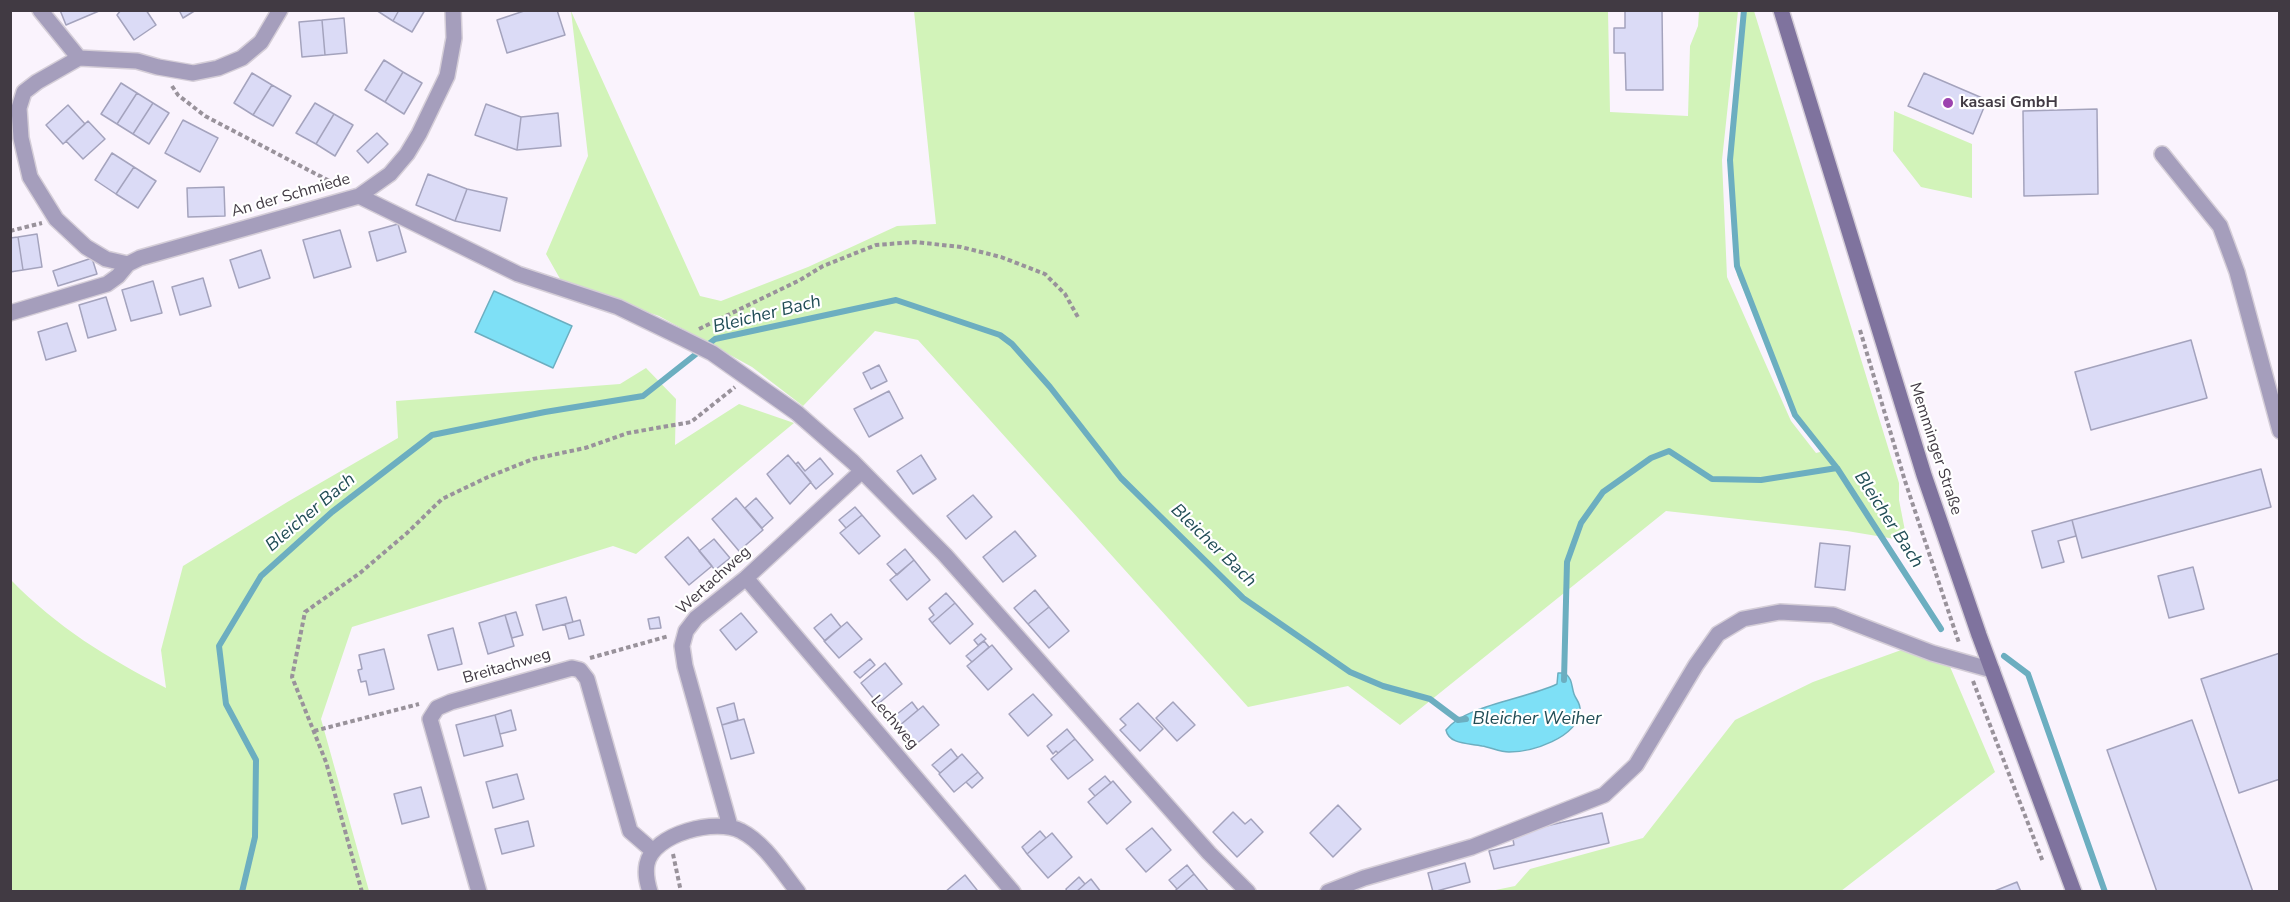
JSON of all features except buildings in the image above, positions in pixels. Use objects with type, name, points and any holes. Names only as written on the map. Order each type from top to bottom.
[{"type":"main road","name":"Memminger Straße","points":[[1780,10],[1924,475],[1992,670],[2074,891]]},
{"type":"street","points":[[40,10],[79,58]]},
{"type":"street","points":[[128,264],[106,259],[86,247],[56,219],[30,177],[21,138],[19,108],[24,92],[79,58],[137,61],[158,68],[193,73],[218,68],[242,58],[261,42],[280,10]]},
{"type":"street","name":"An der Schmiede","points":[[10,313],[107,284],[128,264],[140,258],[359,196],[390,174],[407,154],[419,134],[447,76],[454,38],[453,10]]},
{"type":"street","points":[[2162,154],[2220,226],[2237,273],[2280,431]]},
{"type":"street","points":[[359,196],[518,274],[618,307],[712,353],[797,412],[862,471],[945,555],[1244,890]]},
{"type":"street","name":"Wertachweg","points":[[730,826],[685,666],[682,646],[686,631],[696,618],[746,578],[862,471]]},
{"type":"street","name":"Lechweg","points":[[746,578],[1013,891]]},
{"type":"street","points":[[1328,891],[1364,878],[1472,847],[1604,795],[1636,765],[1718,634],[1743,619],[1780,612],[1833,615],[1992,670]]},
{"type":"street","name":"Breitachweg","points":[[437,708],[572,668],[580,670]]},
{"type":"street","points":[[580,670],[587,679],[630,831],[653,851]]},
{"type":"street","points":[[437,708],[430,718],[478,891]]},
{"type":"street","points":[[650,891],[646,878],[647,863],[653,851],[669,838],[704,827],[730,826],[744,832],[763,849],[798,891]]},
{"type":"path","points":[[158,68],[178,95],[205,116],[359,196]]},
{"type":"path","points":[[10,231],[56,219]]},
{"type":"path","points":[[687,341],[823,266],[876,245],[915,242],[1001,257],[1045,274],[1065,294],[1079,319]]},
{"type":"path","points":[[362,891],[326,762],[292,677],[305,612],[360,573],[442,499],[533,459],[585,448],[628,433],[692,422],[726,396],[746,375]]},
{"type":"path","points":[[580,670],[591,657],[686,631]]},
{"type":"path","points":[[1967,663],[2046,870]]},
{"type":"path","points":[[314,731],[419,704],[437,708]]},
{"type":"path","points":[[669,838],[681,891]]},
{"type":"green space","points":[[571,11],[700,296],[721,301],[808,267],[897,226],[936,224],[914,11],[1608,11],[1610,112],[1688,116],[1690,46],[1698,26],[1699,11],[1738,11],[1722,160],[1727,277],[1791,421],[1816,453],[1824,451],[1797,416],[1737,275],[1729,160],[1743,11],[1754,11],[1899,483],[1899,500],[1907,541],[1847,531],[1666,511],[1400,725],[1348,686],[1248,707],[918,340],[875,331],[803,406],[752,367],[659,316],[563,284],[546,254],[588,156]]},
{"type":"green space","points":[[1894,111],[1972,144],[1972,198],[1921,187],[1893,151]]},
{"type":"green space","points":[[646,368],[676,399],[675,445],[739,404],[794,423],[636,554],[613,546],[352,627],[321,719],[369,891],[11,891],[11,580],[65,627],[123,665],[166,688],[161,650],[183,566],[398,438],[396,401],[620,384]]},
{"type":"green space","points":[[1904,649],[1948,662],[1995,772],[1841,891],[1486,892],[1515,886],[1530,869],[1643,838],[1735,720],[1813,682]]},
{"type":"water","points":[[494,291],[572,326],[553,368],[475,332]]},
{"type":"water","name":"Bleicher Weiher","points":[[1558,673],[1565,673],[1569,678],[1580,711],[1571,729],[1552,742],[1529,749],[1506,752],[1456,741],[1448,735],[1446,730],[1467,714],[1557,684]]},
{"type":"waterway","points":[[1744,10],[1730,160],[1737,266],[1795,415],[1837,468]]},
{"type":"waterway","name":"Bleicher Bach","points":[[242,892],[255,837],[256,760],[226,704],[219,646],[261,576],[332,512],[432,435],[545,412],[643,396],[715,339],[896,300],[1000,335],[1012,344],[1050,387],[1121,478],[1243,598],[1350,672],[1383,686],[1430,699],[1458,720],[1466,719]]},
{"type":"waterway","name":"Bleicher Bach","points":[[1564,680],[1567,562],[1581,523],[1603,492],[1651,458],[1669,451],[1712,479],[1761,480],[1837,468],[1941,629]]},
{"type":"waterway","name":"Bleicher Bach","points":[[2004,656],[2028,674],[2105,892]]},
{"type":"place","name":"kasasi GmbH","points":[[1948,103]]}]
